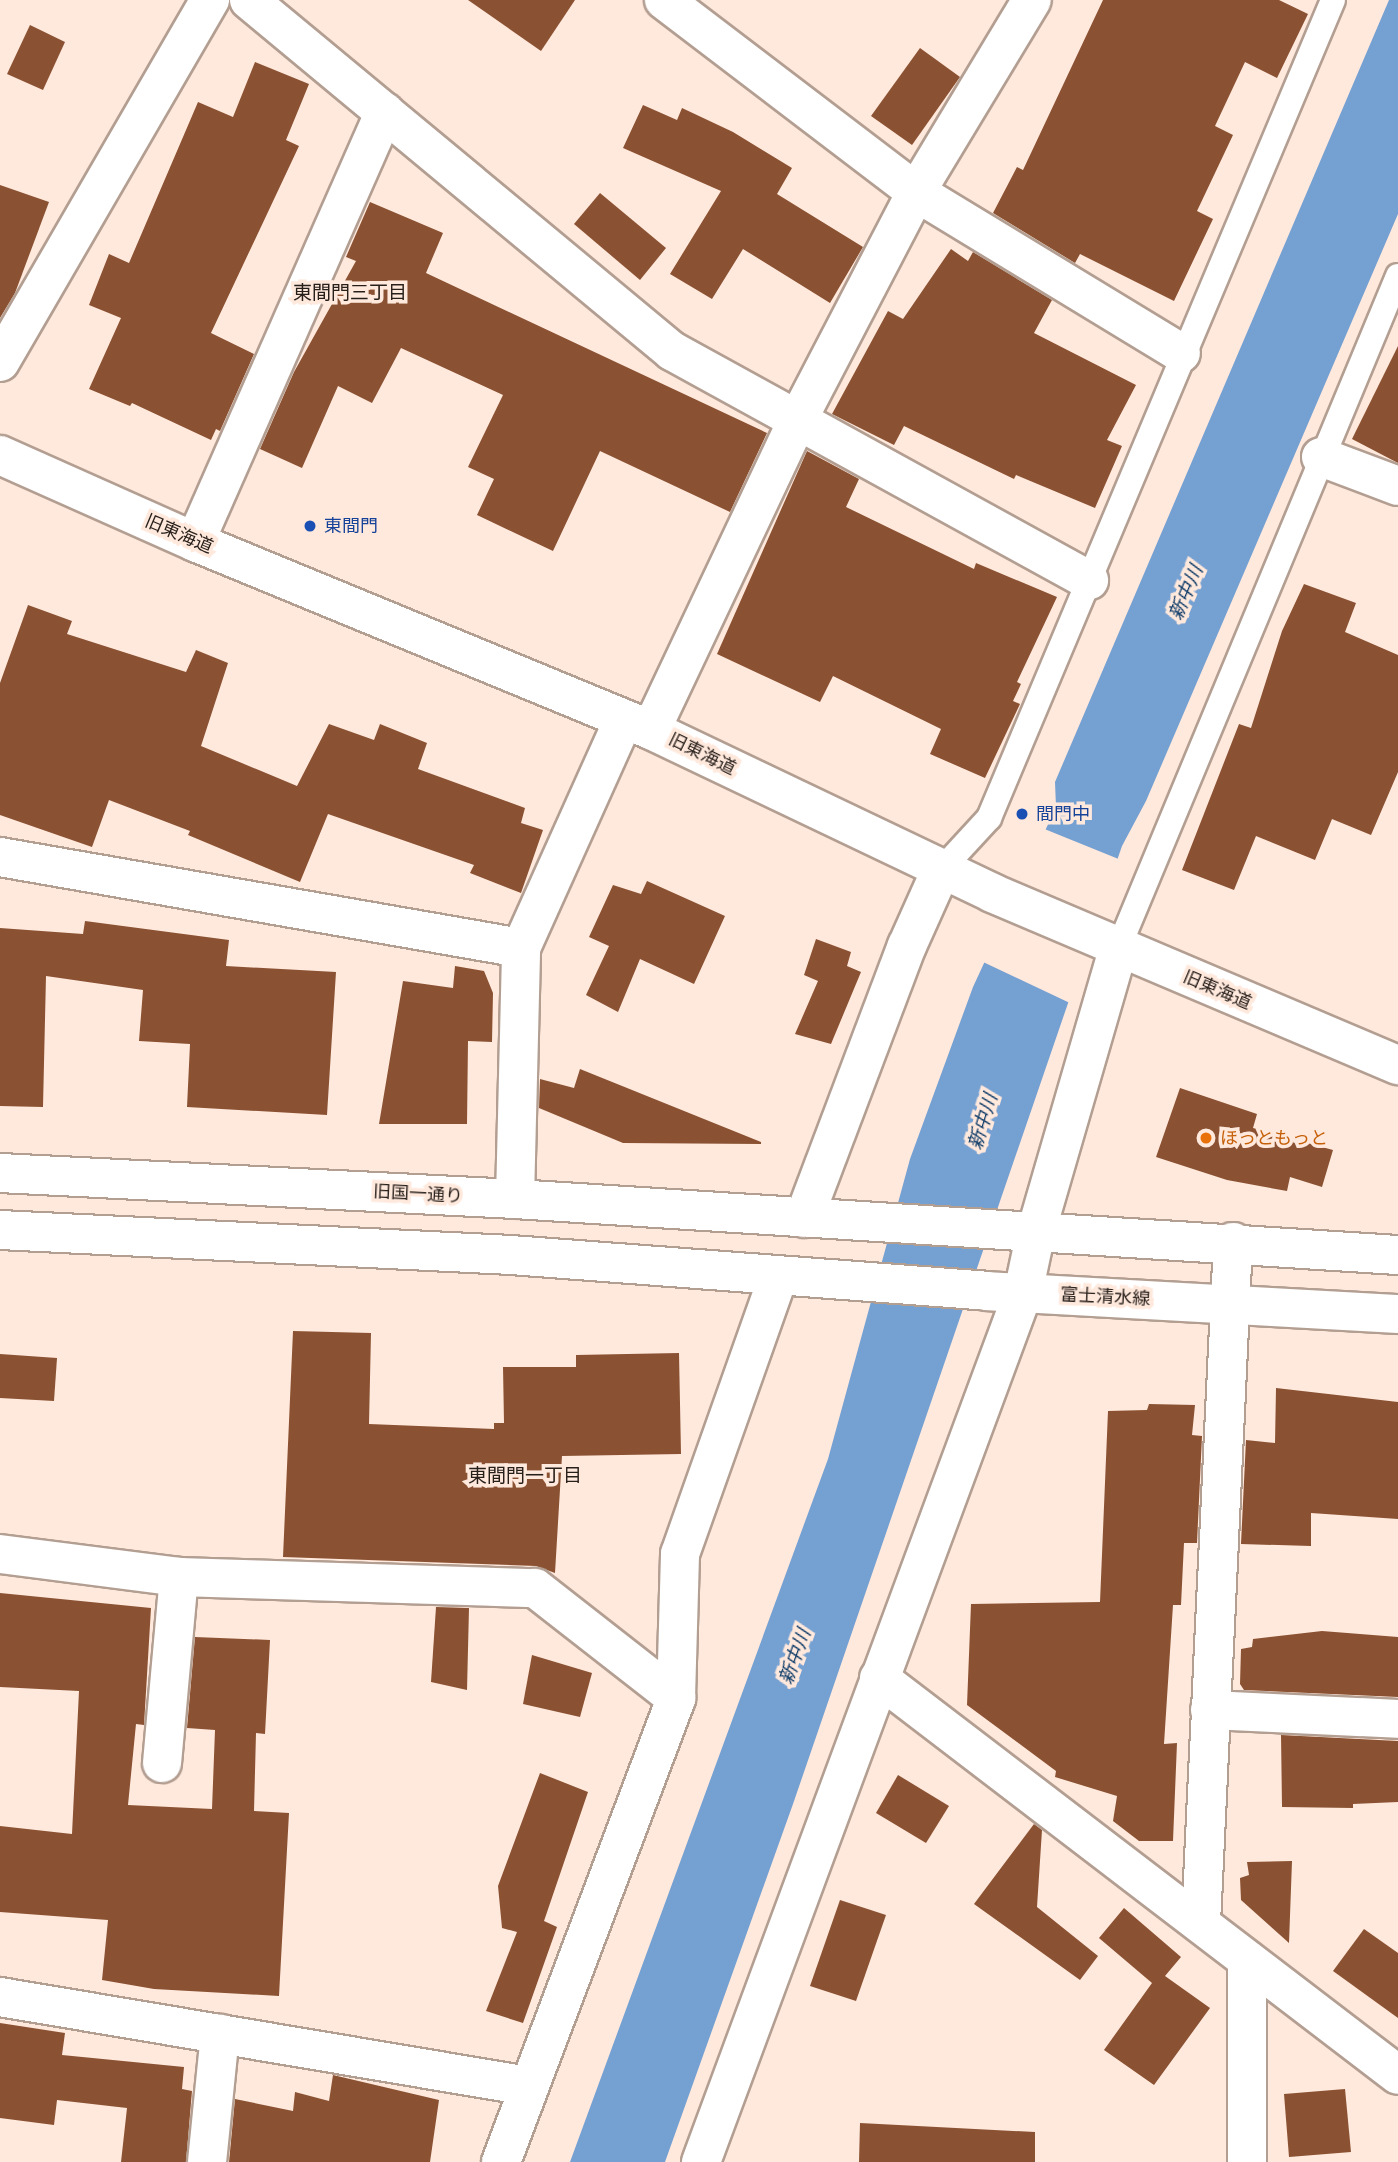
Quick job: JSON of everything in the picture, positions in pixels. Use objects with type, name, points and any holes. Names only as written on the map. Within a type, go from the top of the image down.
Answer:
[{"type":"street","points":[[0,362],[210,0]]},
{"type":"street","points":[[249,0],[673,351],[1089,580]]},
{"type":"street","points":[[664,0],[916,192],[1181,353]]},
{"type":"street","points":[[515,1199],[522,948],[916,192],[1032,0]]},
{"type":"street","points":[[195,542],[385,112]]},
{"type":"street","name":"旧東海道","points":[[0,456],[195,542],[638,724],[992,893],[1118,949],[1398,1065]]},
{"type":"street","points":[[1321,457],[1398,486]]},
{"type":"street","points":[[0,857],[522,948]]},
{"type":"street","points":[[942,870],[907,946],[820,1220],[1233,1242],[1398,1255]]},
{"type":"street","points":[[701,2162],[879,1678],[1005,1292],[1035,1232],[1118,949]]},
{"type":"street","name":"旧国一通り","points":[[0,1173],[515,1199],[820,1220]]},
{"type":"street","points":[[0,1230],[511,1255],[795,1277],[680,1554],[676,1698],[501,2162]]},
{"type":"street","points":[[1201,1923],[1233,1242]]},
{"type":"street","name":"富士清水線","points":[[795,1277],[1005,1292],[1398,1314]]},
{"type":"street","points":[[0,1553],[179,1577],[535,1588],[676,1698]]},
{"type":"street","points":[[162,1763],[179,1577]]},
{"type":"street","points":[[879,1678],[1398,2075]]},
{"type":"street","points":[[1210,1710],[1398,1719]]},
{"type":"street","points":[[1247,1959],[1247,2162]]},
{"type":"street","points":[[0,1997],[528,2086]]},
{"type":"street","points":[[208,2162],[220,2034]]},
{"type":"lane","points":[[942,870],[989,818],[1181,353],[1333,0]]},
{"type":"lane","points":[[1118,949],[1398,276]]},
{"type":"water","name":"新中川","points":[[1389,0],[1398,0],[1398,214],[1146,801],[1122,846],[793,1804],[665,2162],[570,2162],[828,1459],[910,1159],[973,987],[1056,807],[1055,782]]},
{"type":"pier","points":[[1042,828],[1121,860],[1072,1004],[981,961]]},
{"type":"building","points":[[468,0],[575,0],[541,51]]},
{"type":"building","points":[[1103,0],[1279,0],[1308,14],[1277,78],[1245,62],[1215,126],[1233,135],[1197,211],[1213,219],[1174,301],[1080,254],[1075,263],[993,213],[1017,167],[1023,170]]},
{"type":"building","points":[[30,25],[65,42],[43,90],[7,74]]},
{"type":"building","points":[[920,48],[960,77],[912,145],[871,116]]},
{"type":"building","points":[[255,62],[309,84],[286,140],[299,146],[211,333],[254,354],[220,431],[216,429],[211,440],[132,403],[130,406],[89,389],[121,318],[89,305],[109,254],[129,263],[198,102],[233,117]]},
{"type":"building","points":[[643,105],[677,120],[682,108],[733,132],[792,168],[777,194],[863,247],[830,303],[743,249],[712,299],[670,274],[721,191],[623,148]]},
{"type":"building","points":[[0,185],[49,202],[15,293],[0,318]]},
{"type":"building","points":[[600,193],[666,248],[640,280],[574,224]]},
{"type":"building","points":[[370,202],[443,233],[426,273],[767,433],[730,512],[600,451],[553,551],[477,515],[494,479],[468,467],[503,395],[401,348],[372,403],[338,386],[302,468],[260,449],[294,372],[356,261],[346,257]]},
{"type":"building","points":[[951,249],[968,261],[973,252],[1052,300],[1034,333],[1136,385],[1107,440],[1122,446],[1095,508],[1016,475],[1014,479],[904,426],[894,445],[832,414],[888,311],[903,319]]},
{"type":"building","points":[[1398,346],[1398,463],[1352,439]]},
{"type":"building","points":[[807,451],[859,479],[846,507],[974,569],[976,563],[1057,597],[1017,682],[1021,684],[1013,701],[1020,704],[985,778],[930,754],[941,729],[833,676],[820,702],[717,654]]},
{"type":"building","points":[[1304,584],[1356,603],[1345,632],[1398,655],[1398,772],[1371,835],[1332,819],[1315,860],[1256,836],[1234,890],[1182,870],[1239,724],[1251,728],[1282,631]]},
{"type":"building","points":[[28,605],[72,621],[67,634],[186,672],[196,650],[228,663],[201,746],[297,786],[329,724],[374,740],[380,724],[427,743],[418,769],[525,808],[521,823],[543,830],[521,893],[470,873],[474,865],[328,814],[300,882],[188,835],[190,831],[109,800],[92,847],[0,815],[0,683]]},
{"type":"building","points":[[647,881],[725,916],[694,984],[640,959],[618,1012],[586,995],[609,946],[589,937],[613,885],[641,894]]},
{"type":"building","points":[[85,921],[229,940],[226,966],[336,972],[327,1115],[187,1107],[190,1044],[139,1041],[143,990],[46,976],[43,1107],[0,1106],[0,928],[83,934]]},
{"type":"building","points":[[816,939],[851,952],[847,966],[861,972],[831,1044],[795,1034],[818,981],[804,975]]},
{"type":"building","points":[[455,966],[484,971],[493,993],[492,1042],[468,1041],[467,1124],[379,1124],[403,981],[453,988]]},
{"type":"building","points":[[580,1069],[761,1144],[623,1143],[539,1108],[540,1079],[574,1088]]},
{"type":"building","points":[[1180,1088],[1257,1114],[1253,1128],[1333,1150],[1322,1187],[1290,1177],[1287,1191],[1227,1180],[1156,1157]]},
{"type":"building","points":[[293,1331],[371,1333],[369,1424],[494,1429],[494,1423],[504,1423],[503,1367],[576,1367],[576,1355],[679,1353],[681,1454],[562,1456],[555,1573],[536,1566],[283,1557]]},
{"type":"building","points":[[0,1354],[57,1358],[54,1401],[0,1398]]},
{"type":"building","points":[[1276,1388],[1398,1402],[1398,1519],[1311,1513],[1311,1546],[1241,1544],[1246,1440],[1275,1443]]},
{"type":"building","points":[[1149,1404],[1195,1405],[1192,1435],[1202,1436],[1197,1543],[1184,1543],[1181,1605],[1173,1605],[1164,1744],[1177,1743],[1173,1841],[1139,1841],[1113,1821],[1117,1796],[1055,1777],[1056,1771],[967,1705],[971,1604],[1100,1602],[1108,1411],[1147,1410]]},
{"type":"building","points":[[0,1593],[151,1608],[144,1725],[136,1724],[128,1805],[212,1809],[215,1730],[187,1728],[195,1637],[270,1640],[265,1734],[256,1733],[254,1811],[289,1813],[279,1996],[154,1989],[102,1980],[108,1920],[0,1912],[0,1826],[72,1834],[79,1691],[0,1687]]},
{"type":"building","points":[[436,1607],[469,1608],[467,1690],[431,1682]]},
{"type":"building","points":[[1322,1631],[1398,1637],[1398,1697],[1244,1690],[1240,1684],[1241,1649],[1252,1647],[1253,1639]]},
{"type":"building","points":[[532,1655],[592,1673],[580,1717],[523,1704]]},
{"type":"building","points":[[1281,1735],[1398,1741],[1398,1802],[1353,1804],[1353,1808],[1282,1807]]},
{"type":"building","points":[[540,1773],[588,1792],[544,1921],[557,1927],[523,2023],[486,2011],[517,1932],[502,1928],[498,1886]]},
{"type":"building","points":[[898,1775],[949,1806],[926,1843],[876,1813]]},
{"type":"building","points":[[1034,1824],[1042,1830],[1037,1907],[1098,1956],[1080,1980],[974,1904]]},
{"type":"building","points":[[1292,1861],[1289,1943],[1241,1900],[1240,1878],[1249,1875],[1247,1862]]},
{"type":"building","points":[[840,1900],[886,1915],[856,2001],[810,1986]]},
{"type":"building","points":[[1124,1908],[1181,1957],[1165,1976],[1210,2008],[1154,2085],[1104,2050],[1152,1983],[1099,1938]]},
{"type":"building","points":[[1364,1929],[1398,1953],[1398,2018],[1333,1971]]},
{"type":"building","points":[[0,2023],[65,2033],[62,2055],[184,2067],[182,2089],[192,2091],[186,2162],[121,2162],[127,2108],[57,2100],[54,2125],[0,2118]]},
{"type":"building","points":[[333,2075],[439,2100],[430,2162],[229,2162],[235,2099],[293,2111],[295,2092],[329,2101]]},
{"type":"building","points":[[1345,2089],[1351,2152],[1289,2157],[1284,2094]]},
{"type":"building","points":[[860,2123],[1035,2132],[1035,2162],[859,2162]]},
{"type":"place","name":"東間門","points":[[310,526]]},
{"type":"place","name":"間門中","points":[[1022,814]]},
{"type":"place","name":"ほっともっと","points":[[1206,1138]]},
{"type":"district","name":"東間門三丁目","points":[[350,294]]},
{"type":"district","name":"東間門一丁目","points":[[525,1477]]}]
